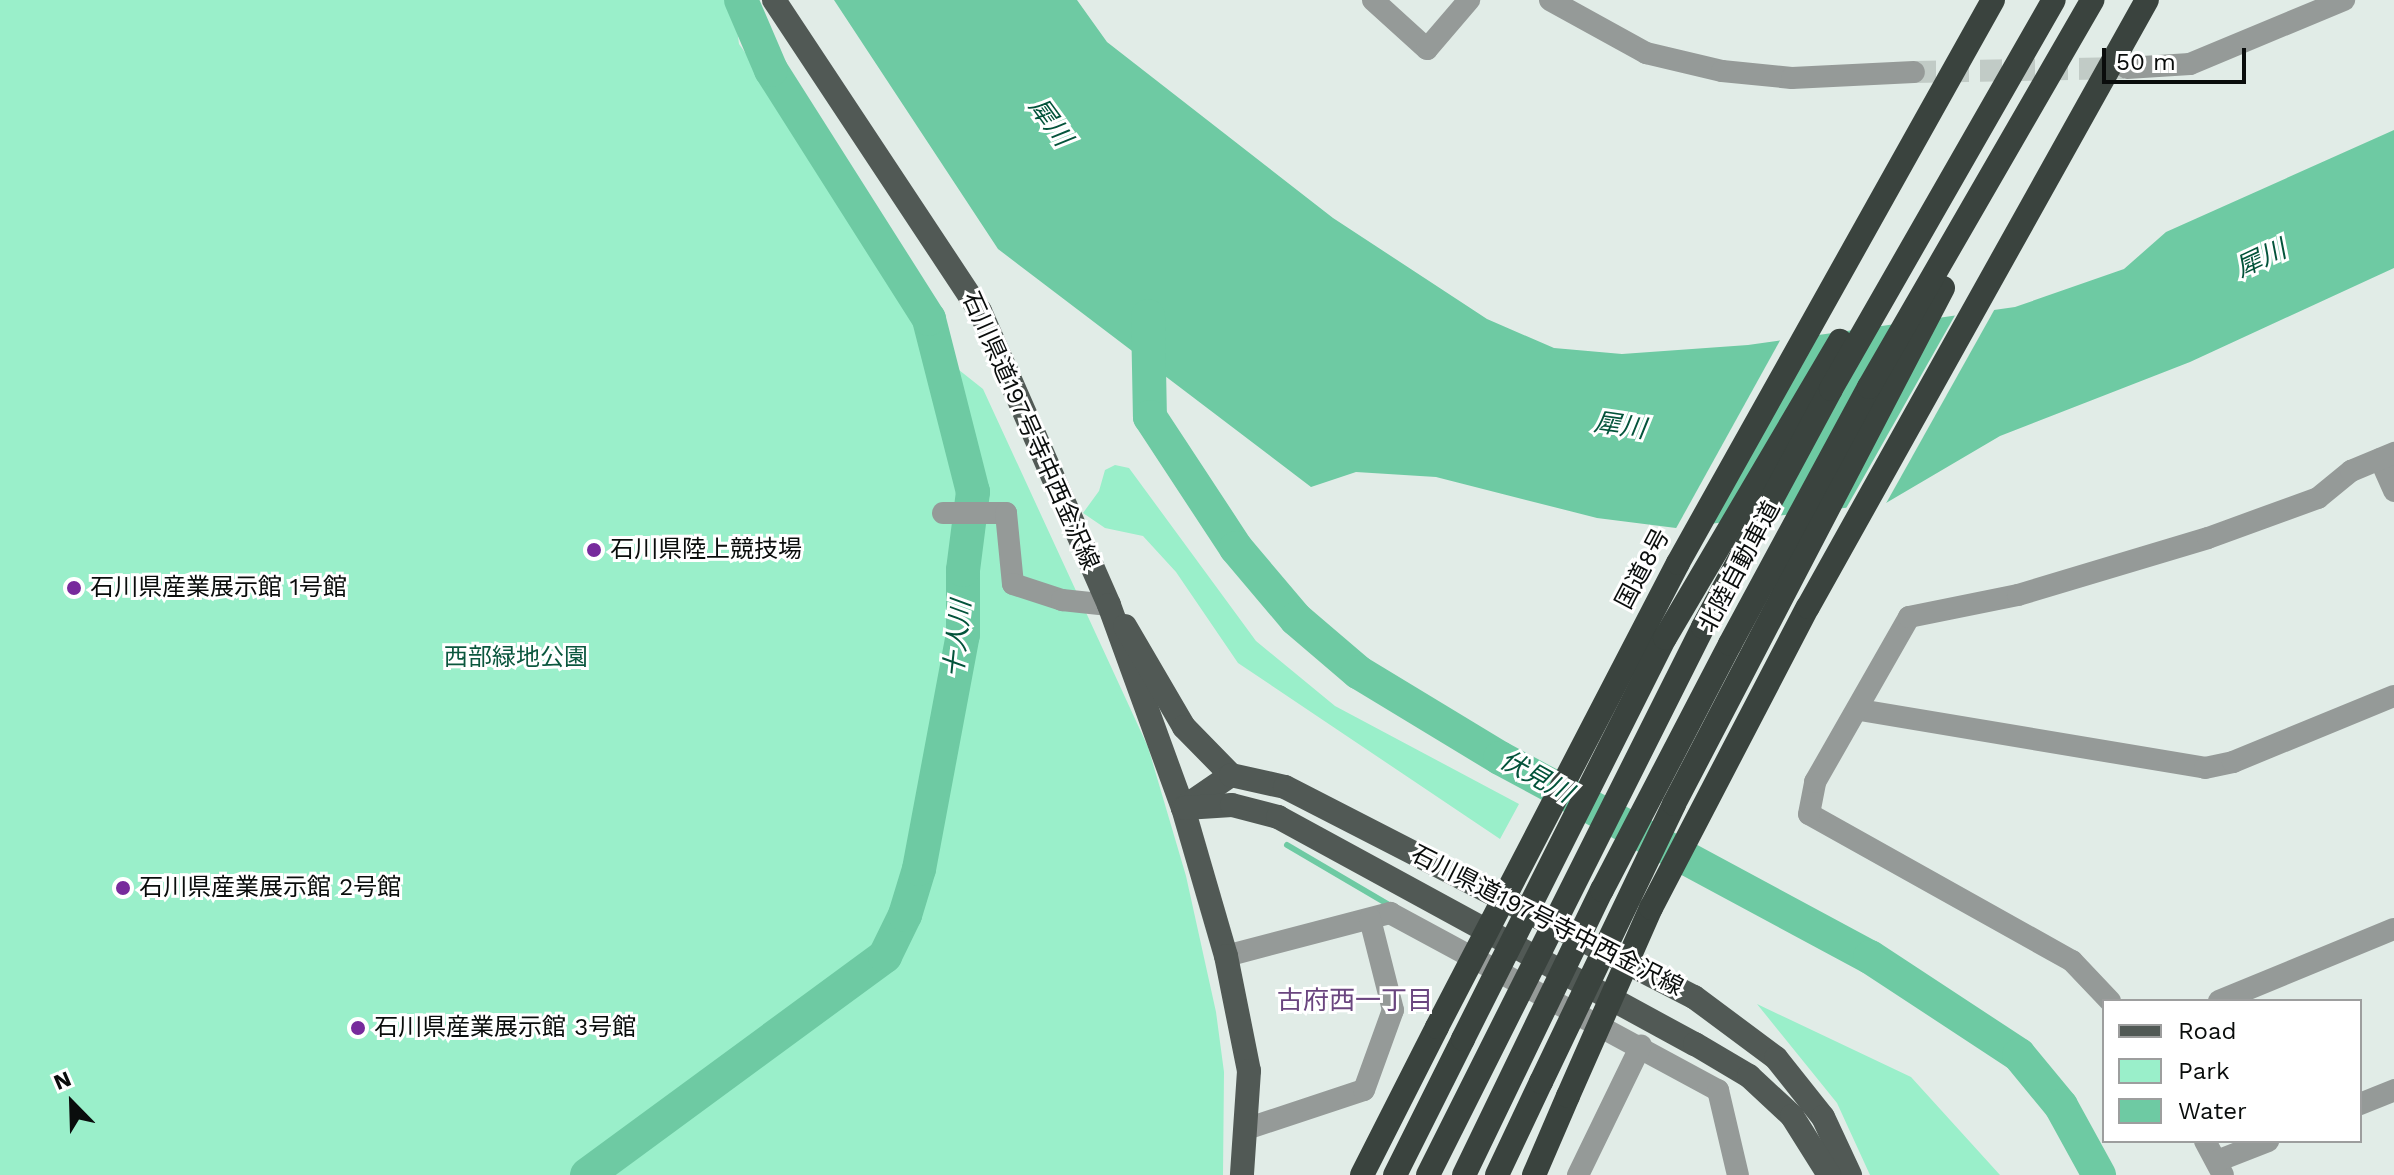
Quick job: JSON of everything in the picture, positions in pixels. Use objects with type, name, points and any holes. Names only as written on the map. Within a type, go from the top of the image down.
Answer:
[{"type":"highway","name":"国道8号","points":[[1362,1175],[1678,563],[1993,0]]},
{"type":"highway","name":"北陸自動車道","points":[[1428,1175],[1703,627],[2054,0]]},
{"type":"highway","name":"北陸自動車道","points":[[1464,1175],[1602,890],[1730,644],[2034,98],[2092,0]]},
{"type":"highway","points":[[1534,1175],[1651,908],[1808,607],[2147,0]]},
{"type":"highway","points":[[1395,1175],[1665,638],[1950,162],[2004,85]]},
{"type":"highway","points":[[1497,1175],[1674,804],[1931,312],[2034,98]]},
{"type":"main road","name":"石川県道197号寺中西金沢線","points":[[774,0],[980,311],[1109,605],[1183,808],[1226,956],[1249,1071],[1242,1175]]},
{"type":"main road","points":[[1109,605],[1145,653],[1184,727],[1231,775],[1183,808]]},
{"type":"main road","name":"石川県道197号寺中西金沢線","points":[[1231,775],[1285,787],[1694,997],[1776,1058],[1823,1117],[1850,1175]]},
{"type":"main road","name":"石川県道197号寺中西金沢線","points":[[1183,808],[1232,805],[1278,817],[1695,1044],[1749,1076],[1792,1116],[1829,1175]]},
{"type":"street","points":[[1373,0],[1427,49],[1469,0]]},
{"type":"street","points":[[1550,0],[1646,53],[1722,71],[1792,78],[1914,72]]},
{"type":"street","points":[[2127,68],[2190,64],[2344,0]]},
{"type":"street","points":[[2108,999],[2072,961],[1809,814],[1815,782],[1860,710],[1909,617],[2018,595],[2208,538],[2318,498],[2351,471],[2387,456],[2394,491]]},
{"type":"street","points":[[943,513],[1006,513],[1013,584],[1062,600],[1109,605]]},
{"type":"street","points":[[1860,710],[2205,768],[2233,762],[2394,696]]},
{"type":"street","points":[[1226,956],[1390,913],[1641,1045],[1718,1090],[1738,1175]]},
{"type":"street","points":[[1246,1129],[1364,1090],[1393,1010],[1370,919]]},
{"type":"street","points":[[2224,999],[2394,929]]},
{"type":"street","points":[[1578,1175],[1641,1045]]},
{"type":"street","points":[[2362,1103],[2394,1090]]},
{"type":"street","points":[[2206,1143],[2220,1168],[2264,1143]]},
{"type":"green space","name":"西部緑地公園","points":[[0,0],[733,0],[739,44],[814,150],[925,343],[983,389],[1148,747],[1186,876],[1216,1012],[1224,1072],[1223,1175],[0,1175]]},
{"type":"green space","points":[[1115,465],[1129,468],[1256,641],[1335,706],[1519,804],[1500,839],[1238,663],[1176,572],[1143,536],[1105,528],[1083,513],[1099,491],[1105,470]]},
{"type":"green space","points":[[1757,1004],[1911,1077],[2000,1175],[1870,1175],[1837,1103]]},
{"type":"water","name":"犀川","points":[[834,0],[1077,0],[1107,42],[1333,218],[1487,319],[1554,348],[1622,354],[1748,345],[2015,307],[2124,269],[2166,232],[2394,130],[2394,268],[2190,362],[2000,436],[1886,503],[1676,528],[1597,518],[1436,477],[1356,472],[1311,487],[998,249]]},
{"type":"pier","points":[[1997,305],[1884,507],[1844,512],[1958,310]]},
{"type":"pier","points":[[1820,329],[1708,529],[1674,532],[1783,335]]},
{"type":"waterway","name":"十人川","points":[[587,1175],[885,956],[905,915],[919,869],[963,635],[963,570],[973,492],[929,319],[771,70],[741,0]]},
{"type":"waterway","name":"伏見川","points":[[1148,316],[1150,417],[1236,548],[1296,619],[1358,672],[1500,758],[1870,957],[2019,1055],[2061,1106],[2099,1175]]},
{"type":"waterway","points":[[1287,845],[1391,906]]},
{"type":"tunnel","points":[[1914,72],[2124,68]]},
{"type":"place","name":"石川県陸上競技場","points":[[594,550]]},
{"type":"place","name":"石川県産業展示館 1号館","points":[[74,588]]},
{"type":"place","name":"石川県産業展示館 2号館","points":[[123,888]]},
{"type":"place","name":"石川県産業展示館 3号館","points":[[358,1028]]},
{"type":"district","name":"古府西一丁目","points":[[1355,1001]]}]
